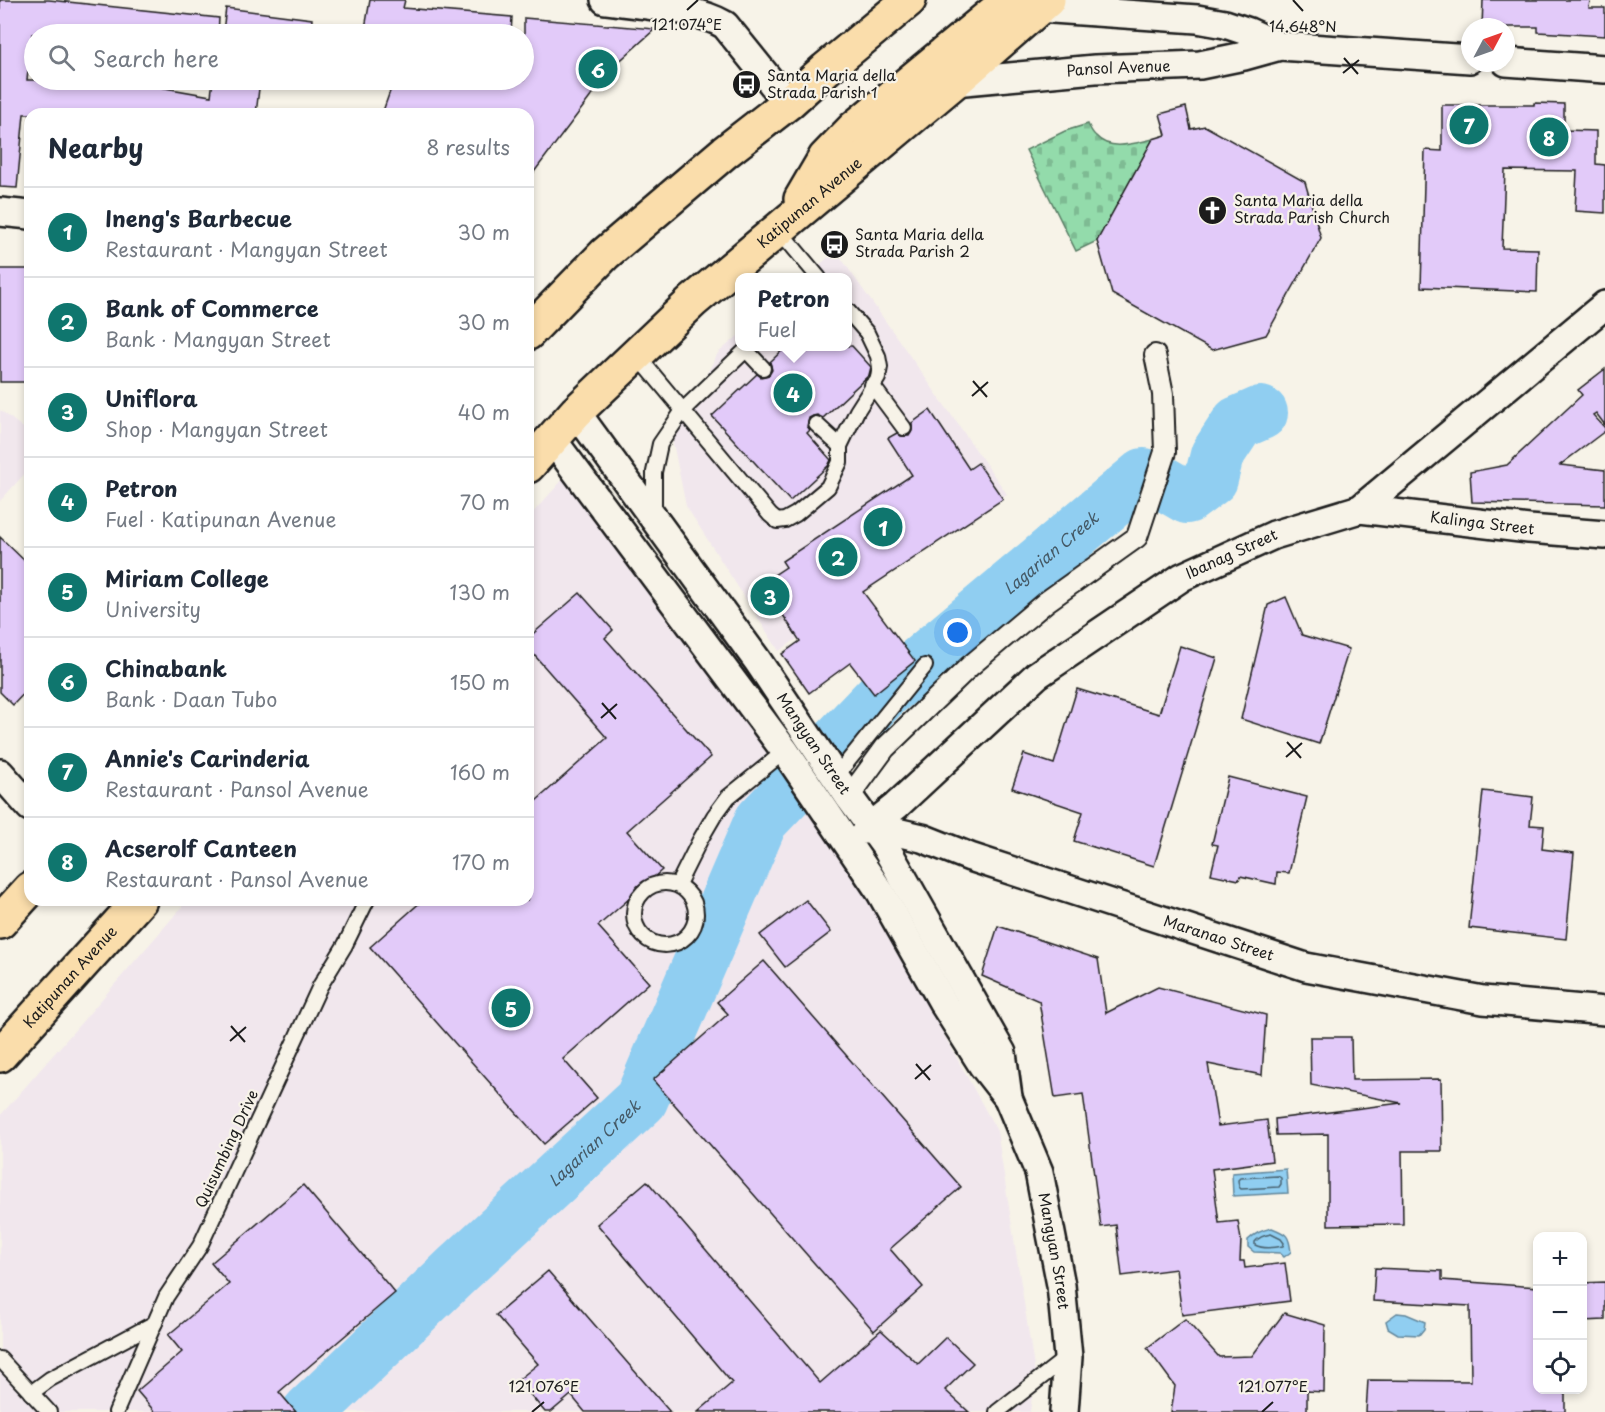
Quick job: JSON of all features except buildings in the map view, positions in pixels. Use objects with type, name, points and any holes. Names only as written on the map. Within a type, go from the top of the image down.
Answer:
[{"type":"main road","points":[[534,327],[605,254],[909,0]]},
{"type":"main road","points":[[783,225],[825,158],[854,128],[1032,3]]},
{"type":"main road","name":"Katipunan Avenue","points":[[534,459],[576,412],[693,301],[954,82],[1032,3]]},
{"type":"main road","points":[[0,922],[24,896]]},
{"type":"main road","name":"Katipunan Avenue","points":[[0,1054],[135,906]]},
{"type":"street","points":[[605,0],[681,11],[714,18],[725,24],[788,103]]},
{"type":"street","name":"Pansol Avenue","points":[[1032,3],[1197,19],[1225,24],[1280,46]]},
{"type":"street","name":"Pansol Avenue","points":[[954,82],[1095,69],[1200,65],[1280,46],[1461,58]]},
{"type":"street","points":[[1515,63],[1605,69]]},
{"type":"street","points":[[0,212],[24,214]]},
{"type":"street","name":"Ibanag Street","points":[[871,826],[904,799],[1037,675],[1182,577],[1274,535],[1359,509],[1605,305]]},
{"type":"street","points":[[843,787],[970,666],[1046,602],[1137,537],[1165,452],[1163,394],[1155,355]]},
{"type":"street","name":"Mangyan Street","points":[[576,412],[757,660],[885,846],[1002,1053],[1008,1098],[1039,1172],[1060,1285],[1068,1357],[1064,1412]]},
{"type":"street","name":"Mangyan Street","points":[[552,439],[786,751],[881,893],[945,1006],[983,1066],[1008,1098]]},
{"type":"street","name":"Kalinga Street","points":[[1359,509],[1529,529],[1605,535]]},
{"type":"street","points":[[0,773],[24,800]]},
{"type":"street","points":[[848,844],[871,826]]},
{"type":"street","name":"Maranao Street","points":[[871,826],[922,838],[970,857],[1306,967],[1483,1000],[1605,1011]]},
{"type":"lane","points":[[783,225],[816,273]]},
{"type":"lane","points":[[636,354],[770,515],[777,521],[785,520],[796,514],[828,487],[840,462],[840,446],[857,411],[878,378],[880,367],[878,356],[867,333],[852,316]]},
{"type":"lane","points":[[654,519],[654,472],[660,444],[684,410],[745,351]]},
{"type":"lane","points":[[750,351],[763,368]]},
{"type":"lane","points":[[872,385],[904,428]]},
{"type":"lane","points":[[816,424],[840,446]]},
{"type":"lane","points":[[843,787],[925,666]]},
{"type":"lane","points":[[678,884],[700,840],[728,796],[786,751]]},
{"type":"lane","points":[[665,882],[678,884],[688,891],[694,902],[697,914],[694,926],[687,936],[677,943],[665,945],[653,943],[643,936],[636,925],[634,913],[636,901],[643,891],[654,884],[665,882]]},
{"type":"lane","name":"Quisumbing Drive","points":[[116,1412],[166,1297],[200,1246],[320,986],[345,945],[364,906]]},
{"type":"lane","points":[[31,1393],[50,1379],[155,1323]]},
{"type":"lane","points":[[997,1412],[1068,1357]]},
{"type":"lane","points":[[1,1361],[49,1412]]},
{"type":"shaded area","points":[[836,251],[851,273],[810,273]]},
{"type":"shaded area","points":[[852,274],[1007,494],[779,651],[686,506],[672,438],[718,353],[735,338],[735,351],[852,351]]},
{"type":"shaded area","points":[[0,410],[24,428],[24,474],[0,501]]},
{"type":"shaded area","points":[[566,476],[842,850],[997,1131],[1035,1373],[1030,1412],[0,1412],[0,1116],[183,906],[534,906],[534,511]]},
{"type":"green space","points":[[1088,124],[1095,135],[1108,144],[1123,145],[1153,139],[1097,241],[1076,251],[1026,150],[1065,131]]},
{"type":"water","points":[[1286,1169],[1288,1193],[1233,1196],[1232,1173]]},
{"type":"water","points":[[1272,1228],[1284,1234],[1288,1239],[1291,1252],[1284,1257],[1280,1253],[1254,1252],[1248,1247],[1248,1240],[1259,1232]]},
{"type":"water","points":[[1397,1313],[1406,1314],[1425,1322],[1424,1329],[1419,1335],[1398,1334],[1388,1328],[1386,1321]]},
{"type":"waterway","name":"Lagarian Creek","points":[[834,745],[884,693],[1144,475],[1187,497],[1211,479],[1217,455],[1238,423],[1261,413]]},
{"type":"waterway","name":"Lagarian Creek","points":[[309,1412],[458,1269],[641,1100],[761,821],[801,779]]},
{"type":"place","name":"Chinabank","points":[[598,69]]},
{"type":"place","name":"Santa Maria della Strada Parish 1","points":[[746,85]]},
{"type":"place","name":"Annie's Carinderia","points":[[1469,125]]},
{"type":"place","name":"Acserolf Canteen","points":[[1549,137]]},
{"type":"place","name":"Santa Maria della Strada Parish Church","points":[[1213,210]]},
{"type":"place","name":"Santa Maria della Strada Parish 2","points":[[834,244]]},
{"type":"place","name":"Petron","points":[[793,393]]},
{"type":"place","name":"Ineng's Barbecue","points":[[883,527]]},
{"type":"place","name":"Bank of Commerce","points":[[838,557]]},
{"type":"place","name":"Uniflora","points":[[770,596]]},
{"type":"place","name":"Miriam College","points":[[511,1008]]}]
